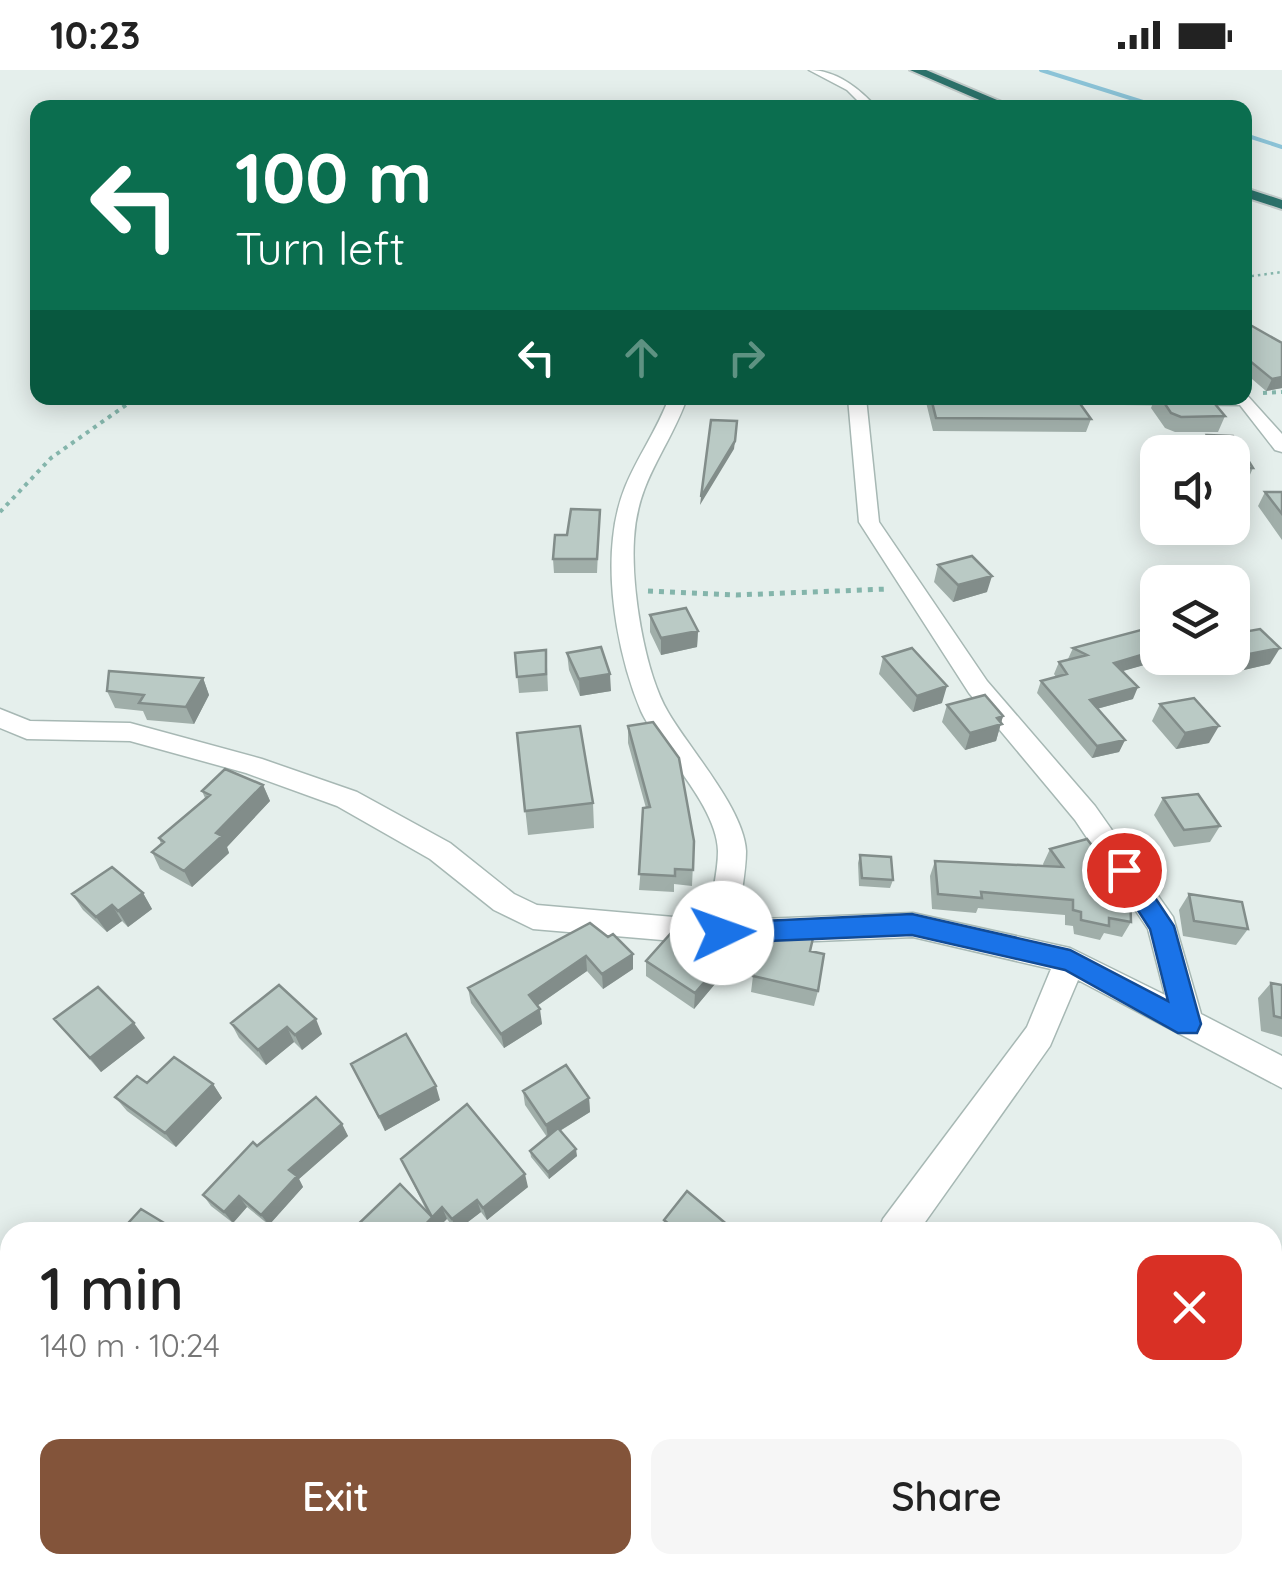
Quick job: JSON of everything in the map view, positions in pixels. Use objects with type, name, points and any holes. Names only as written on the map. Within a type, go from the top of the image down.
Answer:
[{"type":"highway","points":[[916,70],[990,100]]},
{"type":"highway","points":[[1252,195],[1282,206]]},
{"type":"street","points":[[814,70],[852,88],[864,100]]},
{"type":"street","points":[[675,405],[664,436],[639,469],[629,503],[623,540],[626,590],[633,641],[654,710],[704,780],[732,848],[722,933]]},
{"type":"street","points":[[858,405],[868,522],[978,687],[1085,813],[1162,926],[1188,1024]]},
{"type":"street","points":[[1250,405],[1282,446]]},
{"type":"street","points":[[0,718],[27,730],[130,732],[253,766],[346,799],[440,851],[504,902],[533,917],[722,933],[912,924],[1070,961],[1282,1073]]},
{"type":"street","points":[[903,1222],[1040,1036],[1070,961]]},
{"type":"path","points":[[1252,275],[1282,272]]},
{"type":"path","points":[[0,512],[51,458],[126,405]]},
{"type":"path","points":[[626,590],[736,595],[911,589]]},
{"type":"building","points":[[1252,326],[1282,343],[1282,377],[1272,379],[1252,363]]},
{"type":"building","points":[[933,405],[1081,405],[1091,419],[936,418]]},
{"type":"building","points":[[1166,405],[1216,405],[1225,416],[1181,417],[1171,413]]},
{"type":"building","points":[[711,420],[737,421],[735,441],[701,497]]},
{"type":"building","points":[[1265,492],[1282,492],[1282,514]]},
{"type":"building","points":[[571,509],[600,510],[597,559],[553,559],[555,535],[567,535]]},
{"type":"building","points":[[972,556],[992,576],[958,585],[938,565]]},
{"type":"building","points":[[686,608],[698,631],[661,638],[650,615]]},
{"type":"building","points":[[1260,629],[1280,648],[1250,654],[1250,631]]},
{"type":"building","points":[[1140,630],[1140,655],[1114,663],[1138,687],[1090,700],[1125,740],[1097,746],[1041,681],[1067,674],[1059,662],[1087,655],[1073,648]]},
{"type":"building","points":[[601,647],[610,674],[579,679],[567,653]]},
{"type":"building","points":[[912,648],[947,686],[917,696],[883,657]]},
{"type":"building","points":[[546,650],[546,674],[517,677],[515,653]]},
{"type":"building","points":[[109,671],[203,678],[186,707],[139,703],[144,695],[107,691]]},
{"type":"building","points":[[985,695],[1003,716],[997,718],[1002,724],[970,733],[947,705]]},
{"type":"building","points":[[1194,698],[1219,726],[1185,733],[1160,704]]},
{"type":"building","points":[[653,722],[679,758],[694,841],[693,870],[675,869],[675,876],[639,874],[643,808],[650,807],[628,726]]},
{"type":"building","points":[[580,726],[593,803],[525,811],[517,733]]},
{"type":"building","points":[[225,769],[263,785],[216,833],[222,836],[184,871],[152,852],[164,842],[159,838],[210,795],[202,791]]},
{"type":"building","points":[[1198,794],[1220,826],[1184,830],[1163,798]]},
{"type":"building","points":[[1087,839],[1114,874],[1114,891],[1130,894],[1131,922],[1109,918],[1109,926],[1081,920],[1081,912],[1073,910],[1073,900],[981,892],[982,898],[938,894],[935,861],[1063,867],[1050,849]]},
{"type":"building","points":[[860,855],[891,857],[893,880],[862,878]]},
{"type":"building","points":[[112,867],[143,893],[118,911],[112,905],[96,917],[72,894]]},
{"type":"building","points":[[1189,894],[1242,902],[1248,929],[1194,921]]},
{"type":"building","points":[[590,923],[608,937],[613,934],[633,954],[602,974],[586,956],[529,995],[540,1009],[501,1034],[468,988]]},
{"type":"building","points":[[685,930],[727,956],[695,993],[646,961],[671,933],[679,937]]},
{"type":"building","points":[[775,931],[813,938],[810,951],[824,954],[818,991],[753,976],[761,940],[773,942]]},
{"type":"building","points":[[1271,983],[1282,985],[1282,1018],[1274,1016]]},
{"type":"building","points":[[279,985],[316,1019],[295,1035],[287,1027],[258,1050],[231,1023]]},
{"type":"building","points":[[98,987],[134,1023],[90,1058],[54,1019]]},
{"type":"building","points":[[406,1034],[436,1086],[379,1117],[351,1064]]},
{"type":"building","points":[[174,1057],[213,1084],[165,1133],[115,1097],[137,1076],[147,1083]]},
{"type":"building","points":[[566,1065],[589,1098],[546,1125],[523,1091]]},
{"type":"building","points":[[316,1097],[342,1124],[289,1170],[297,1176],[261,1215],[239,1196],[224,1212],[203,1195],[253,1142],[257,1146]]},
{"type":"building","points":[[467,1104],[525,1174],[483,1208],[477,1200],[452,1219],[442,1207],[428,1222],[360,1222],[400,1184],[432,1217],[401,1159]]},
{"type":"building","points":[[558,1128],[576,1149],[548,1172],[530,1151]]},
{"type":"building","points":[[687,1191],[724,1222],[666,1222],[664,1220]]},
{"type":"building","points":[[141,1209],[162,1222],[129,1222]]},
{"type":"waterway","points":[[1041,70],[1137,100]]},
{"type":"waterway","points":[[1252,137],[1282,147]]},
{"type":"route","points":[[722,933],[912,924],[1070,961],[1188,1024],[1162,926],[1124,870]]}]
